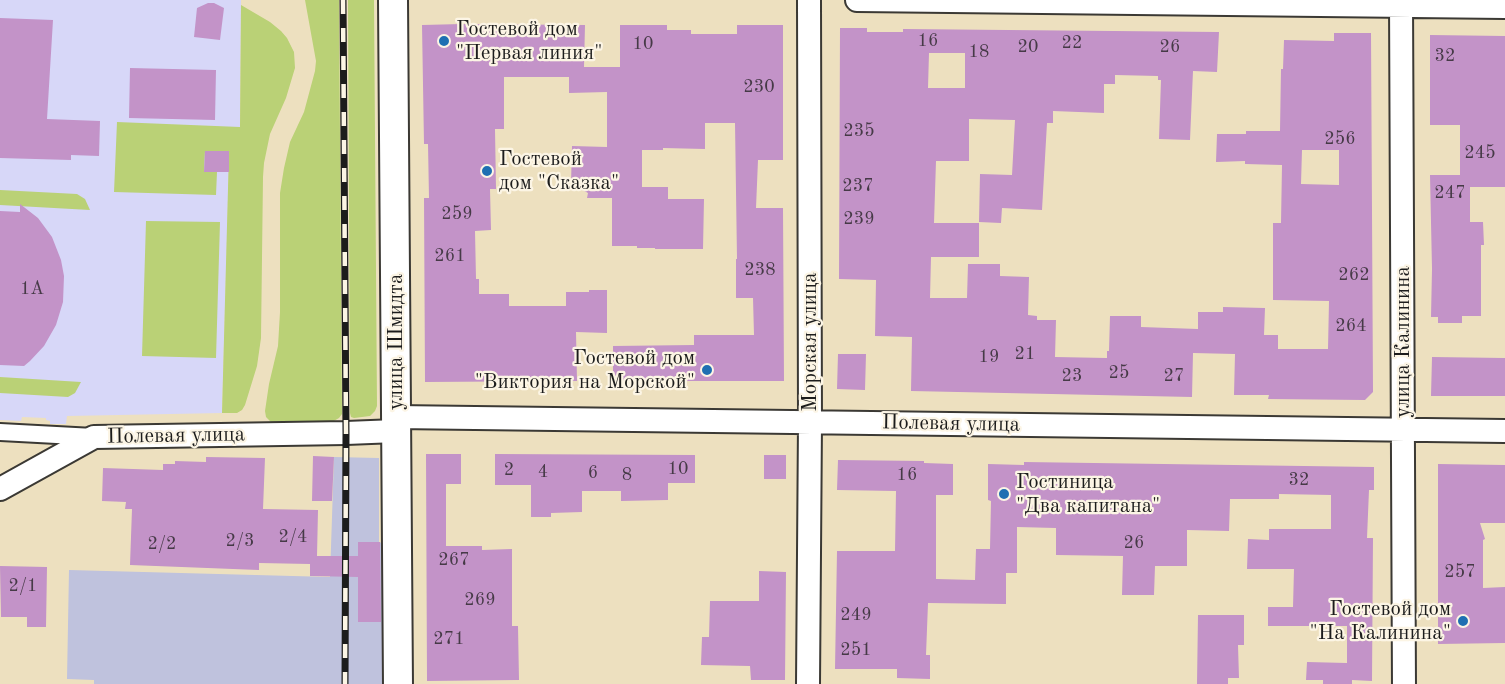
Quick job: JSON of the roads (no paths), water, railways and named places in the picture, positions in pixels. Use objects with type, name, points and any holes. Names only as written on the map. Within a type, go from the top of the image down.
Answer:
[{"type":"street","name":"улица Шмидта","points":[[393,0],[398,684]]},
{"type":"street","name":"Морская улица","points":[[808,684],[809,0]]},
{"type":"street","points":[[857,0],[1401,3],[1505,7]]},
{"type":"street","name":"улица Калинина","points":[[1401,3],[1404,684]]},
{"type":"street","name":"Полевая улица","points":[[0,489],[94,437],[257,435],[396,424],[810,422],[1505,431]]},
{"type":"street","points":[[0,432],[94,437]]},
{"type":"railway","points":[[343,0],[345,684]]},
{"type":"place","name":"Гостевой дом \"Первая линия\"","points":[[444,41]]},
{"type":"place","name":"Гостевой дом \"Сказка\"","points":[[487,171]]},
{"type":"place","name":"Гостевой дом \"Виктория на Морской\"","points":[[707,370]]},
{"type":"place","name":"Гостиница \"Два капитана\"","points":[[1004,494]]},
{"type":"place","name":"Гостевой дом \"На Калинина\"","points":[[1463,621]]}]
